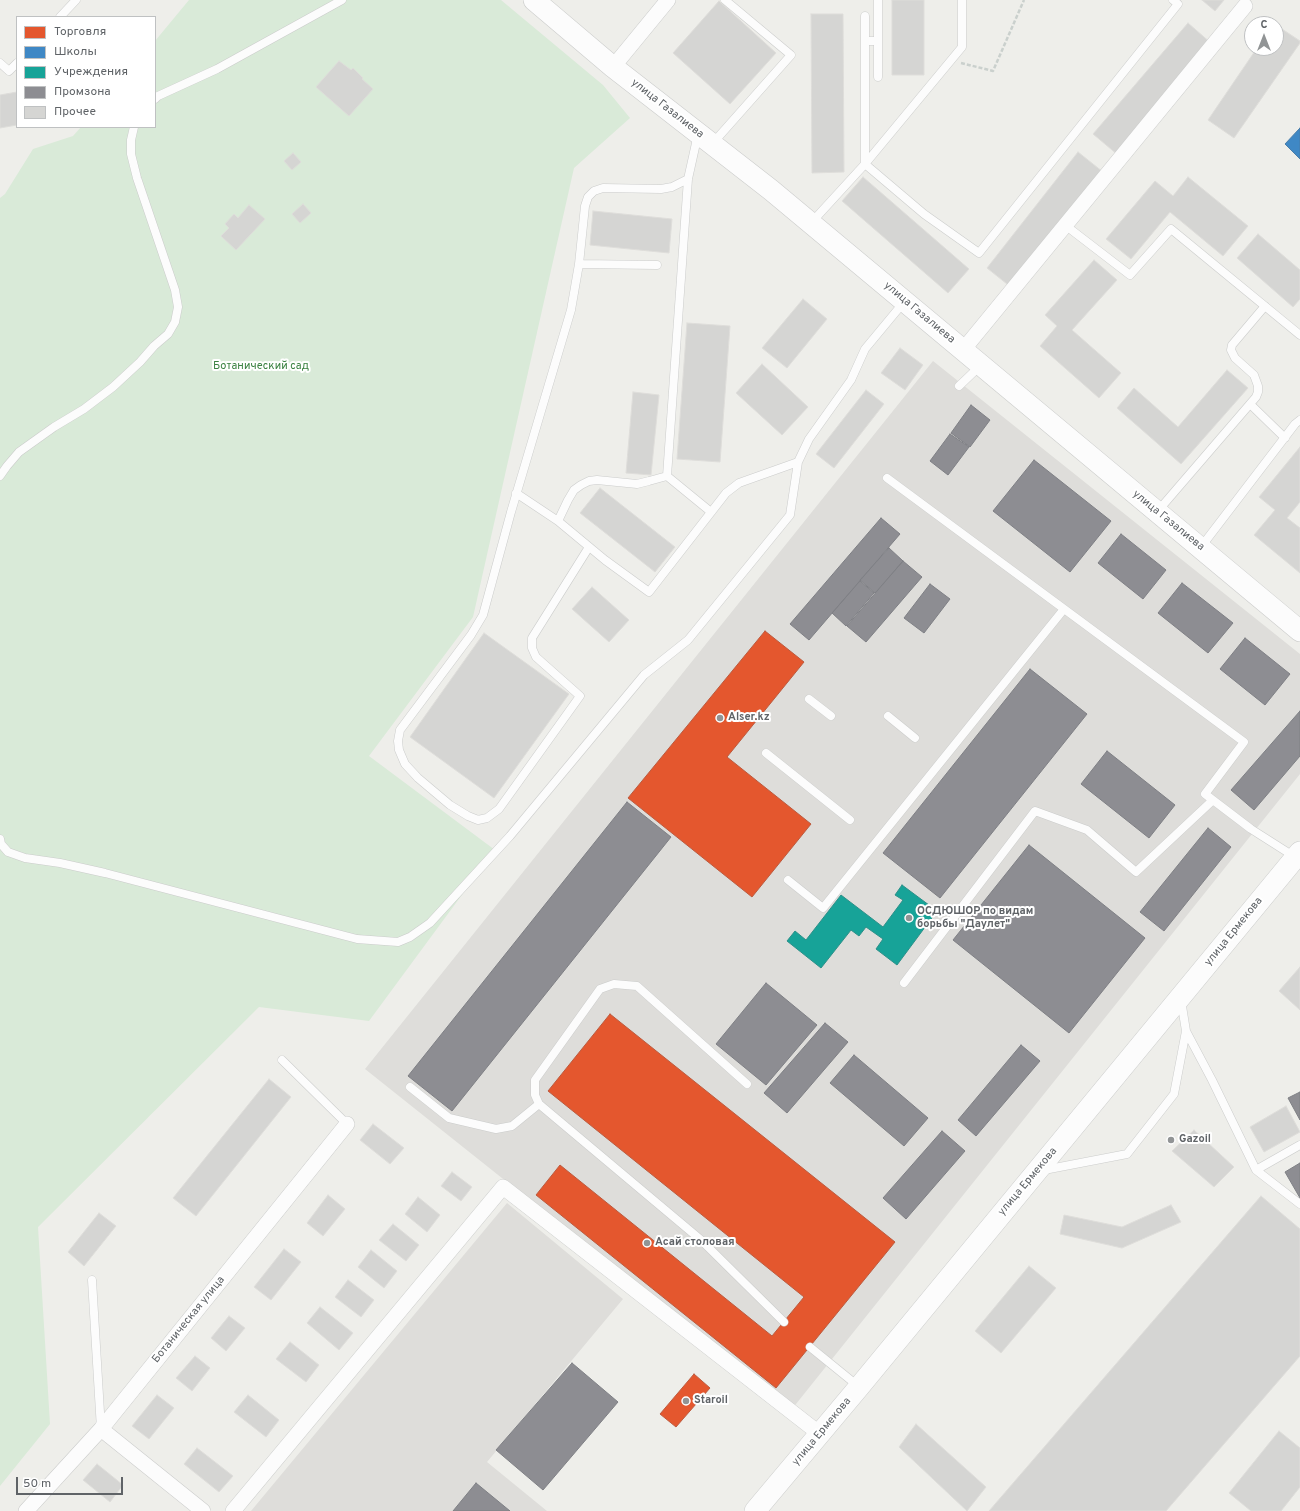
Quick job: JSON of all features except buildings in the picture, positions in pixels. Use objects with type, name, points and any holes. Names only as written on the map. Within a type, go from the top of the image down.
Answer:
[{"type":"main road","name":"улица Газалиева","points":[[534,0],[613,67],[771,190],[1300,631]]},
{"type":"main road","name":"улица Ермекова","points":[[755,1511],[1298,854]]},
{"type":"street","points":[[613,67],[668,0]]},
{"type":"street","points":[[963,350],[1245,6]]},
{"type":"street","name":"Ботаническая улица","points":[[26,1511],[100,1429],[347,1124]]},
{"type":"street","points":[[233,1511],[503,1187],[820,1434]]},
{"type":"street","points":[[100,1429],[203,1511]]},
{"type":"lane","points":[[61,16],[76,0]]},
{"type":"lane","points":[[156,98],[217,69],[342,0]]},
{"type":"lane","points":[[668,476],[688,179],[705,139],[791,55],[725,0]]},
{"type":"lane","points":[[878,0],[878,77]]},
{"type":"lane","points":[[811,223],[865,164],[962,47],[962,0]]},
{"type":"lane","points":[[865,16],[865,164],[924,214],[979,253],[1178,4],[1173,0]]},
{"type":"lane","points":[[865,42],[878,42]]},
{"type":"lane","points":[[0,63],[9,71],[16,64]]},
{"type":"lane","points":[[0,476],[19,452],[113,388],[154,346],[168,334],[175,322],[178,308],[175,290],[137,178],[131,154],[130,140],[134,128]]},
{"type":"lane","points":[[589,547],[532,638],[532,648],[536,657],[580,696],[499,809],[487,818],[478,820],[468,816],[450,805],[418,778],[405,764],[399,750],[400,730],[471,635],[483,615],[516,493],[572,310],[579,264],[585,206],[588,197],[594,191],[603,188],[661,189],[672,187],[688,179]]},
{"type":"lane","points":[[1065,225],[1130,275],[1171,229],[1300,335]]},
{"type":"lane","points":[[579,264],[657,265]]},
{"type":"lane","points":[[0,839],[1,844],[8,852],[25,858],[105,872],[357,939],[398,942],[410,937],[430,923],[510,836],[644,675],[688,640],[790,515],[798,462],[809,439],[851,380],[865,349],[905,302]]},
{"type":"lane","points":[[1157,512],[1256,397],[1258,392],[1254,375],[1235,358],[1231,350],[1232,345],[1265,306]]},
{"type":"lane","points":[[959,386],[980,365]]},
{"type":"lane","points":[[1250,404],[1285,438]]},
{"type":"lane","points":[[1201,547],[1300,420]]},
{"type":"lane","points":[[516,493],[558,521],[589,547],[649,592],[726,493],[739,483],[798,462]]},
{"type":"lane","points":[[668,476],[711,512]]},
{"type":"lane","points":[[558,521],[568,500],[580,484],[597,480],[637,484],[668,476]]},
{"type":"lane","points":[[887,478],[1244,742],[1205,794],[1251,829],[1298,854]]},
{"type":"lane","points":[[788,880],[823,908],[1064,609]]},
{"type":"lane","points":[[809,699],[831,716]]},
{"type":"lane","points":[[888,716],[915,738]]},
{"type":"lane","points":[[766,753],[850,820]]},
{"type":"lane","points":[[904,983],[1035,811],[1087,830],[1136,872],[1213,800]]},
{"type":"lane","points":[[747,1084],[637,986],[614,984],[600,989],[535,1080],[535,1095],[539,1104],[701,1240],[784,1322]]},
{"type":"lane","points":[[1180,997],[1186,1031],[1256,1170],[1300,1204]]},
{"type":"lane","points":[[1037,1171],[1127,1154],[1174,1094],[1186,1031]]},
{"type":"lane","points":[[282,1060],[347,1124]]},
{"type":"lane","points":[[410,1087],[449,1118],[496,1129],[512,1126],[539,1104]]},
{"type":"lane","points":[[1256,1170],[1300,1145]]},
{"type":"lane","points":[[92,1280],[100,1429]]},
{"type":"lane","points":[[810,1347],[859,1387]]},
{"type":"path","points":[[951,61],[993,71],[1024,0]]},
{"type":"shaded area","points":[[933,361],[1300,654],[1300,774],[792,1409],[365,1069]]},
{"type":"shaded area","points":[[507,1203],[623,1299],[487,1462],[547,1511],[251,1511]]},
{"type":"green space","name":"Ботанический сад","points":[[189,0],[501,0],[603,85],[630,118],[574,168],[473,617],[369,756],[495,850],[369,1021],[259,1007],[38,1227],[50,1424],[0,1486],[0,198],[5,194],[33,149],[73,136],[80,128],[156,128],[156,40]]},
{"type":"place","name":"Alser.kz","points":[[720,718]]},
{"type":"place","name":"ОСДЮШОР по видам борьбы \"Даулет\"","points":[[909,918]]},
{"type":"place","name":"Gazoil","points":[[1171,1140]]},
{"type":"place","name":"Асай столовая","points":[[647,1243]]},
{"type":"place","name":"Staroil","points":[[686,1401]]}]
